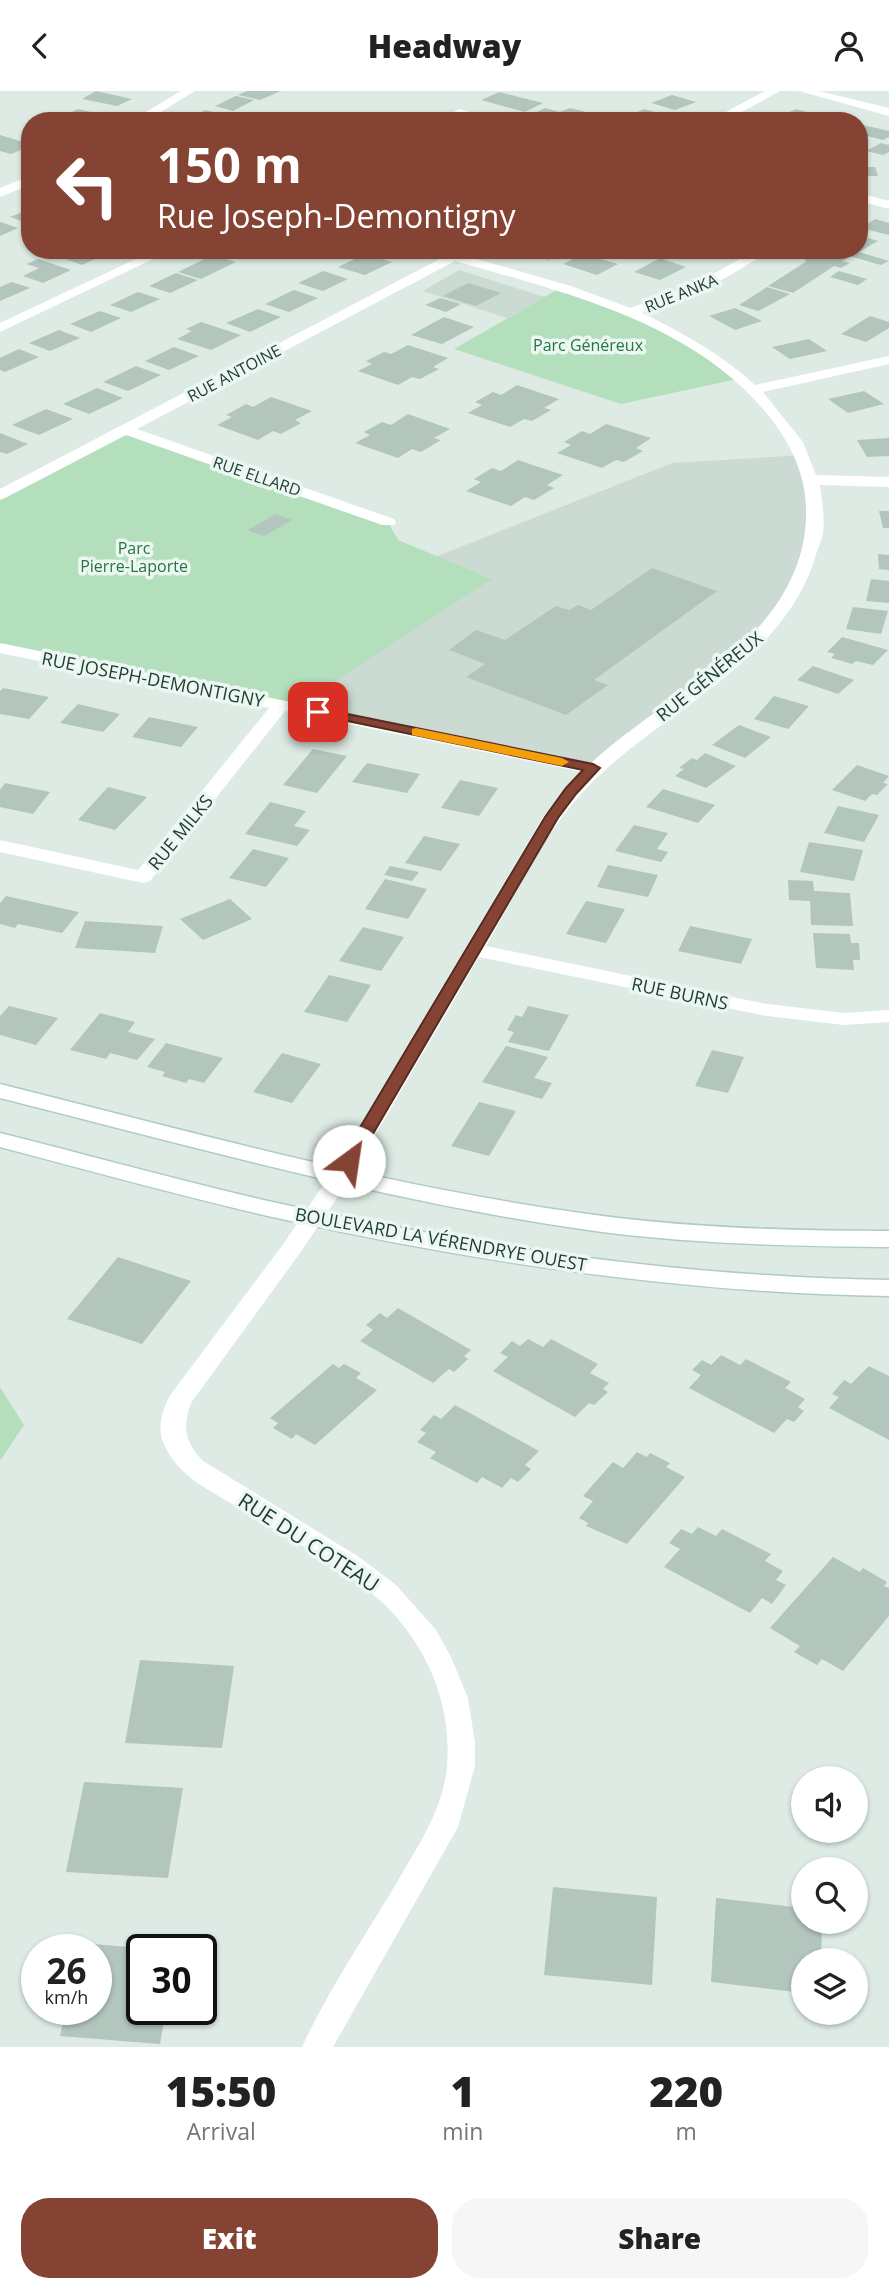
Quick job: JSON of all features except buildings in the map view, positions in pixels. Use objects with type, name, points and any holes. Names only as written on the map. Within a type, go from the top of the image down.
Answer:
[{"type":"street","points":[[181,91],[188,91]]},
{"type":"street","points":[[152,112],[188,91]]},
{"type":"street","points":[[733,112],[774,91]]},
{"type":"street","points":[[805,91],[889,112]]},
{"type":"street","points":[[0,175],[21,180]]},
{"type":"street","points":[[0,193],[21,184]]},
{"type":"street","points":[[868,199],[889,205]]},
{"type":"street","points":[[0,328],[147,259]]},
{"type":"street","name":"RUE ANTOINE","points":[[0,495],[451,259]]},
{"type":"street","name":"RUE GÉNÉREUX","points":[[312,1218],[341,1175],[552,817],[571,791],[593,768],[723,669],[762,635],[808,567],[814,551],[818,509],[815,480],[789,427],[754,389],[701,348],[631,312],[476,259]]},
{"type":"street","name":"RUE ANKA","points":[[631,312],[702,286],[750,259]]},
{"type":"street","points":[[754,389],[889,360]]},
{"type":"street","name":"RUE ELLARD","points":[[126,430],[388,521]]},
{"type":"street","points":[[815,480],[889,482]]},
{"type":"street","name":"RUE JOSEPH-DEMONTIGNY","points":[[0,649],[593,768]]},
{"type":"street","name":"RUE MILKS","points":[[0,846],[143,877],[282,704]]},
{"type":"street","name":"RUE BURNS","points":[[474,950],[767,1010],[844,1019],[889,1016]]},
{"type":"street","points":[[0,1091],[341,1175],[492,1206],[589,1222],[701,1234],[889,1239]]},
{"type":"street","name":"BOULEVARD LA VÉRENDRYE OUEST","points":[[0,1140],[312,1218],[499,1252],[716,1282],[889,1288]]},
{"type":"street","name":"RUE DU COTEAU","points":[[312,1218],[180,1400],[172,1419],[172,1437],[182,1455],[194,1468],[335,1556],[376,1583],[398,1602],[440,1661],[456,1698],[461,1765],[456,1793],[444,1827],[317,2047]]},
{"type":"shaded area","points":[[459,270],[545,297],[507,318],[423,291]]},
{"type":"shaded area","points":[[805,455],[818,518],[776,618],[593,769],[296,707],[491,579],[435,557],[672,463]]},
{"type":"green space","name":"Parc Généreux","points":[[560,288],[631,312],[742,378],[621,404],[454,349]]},
{"type":"green space","name":"Parc Pierre-Laporte","points":[[126,430],[388,522],[398,540],[492,579],[296,707],[0,648],[0,495]]},
{"type":"green space","points":[[0,1387],[24,1425],[0,1461]]},
{"type":"slow traffic","points":[[416,732],[562,762]]},
{"type":"route","points":[[318,712],[593,768],[571,791],[552,817],[349,1161]]}]
